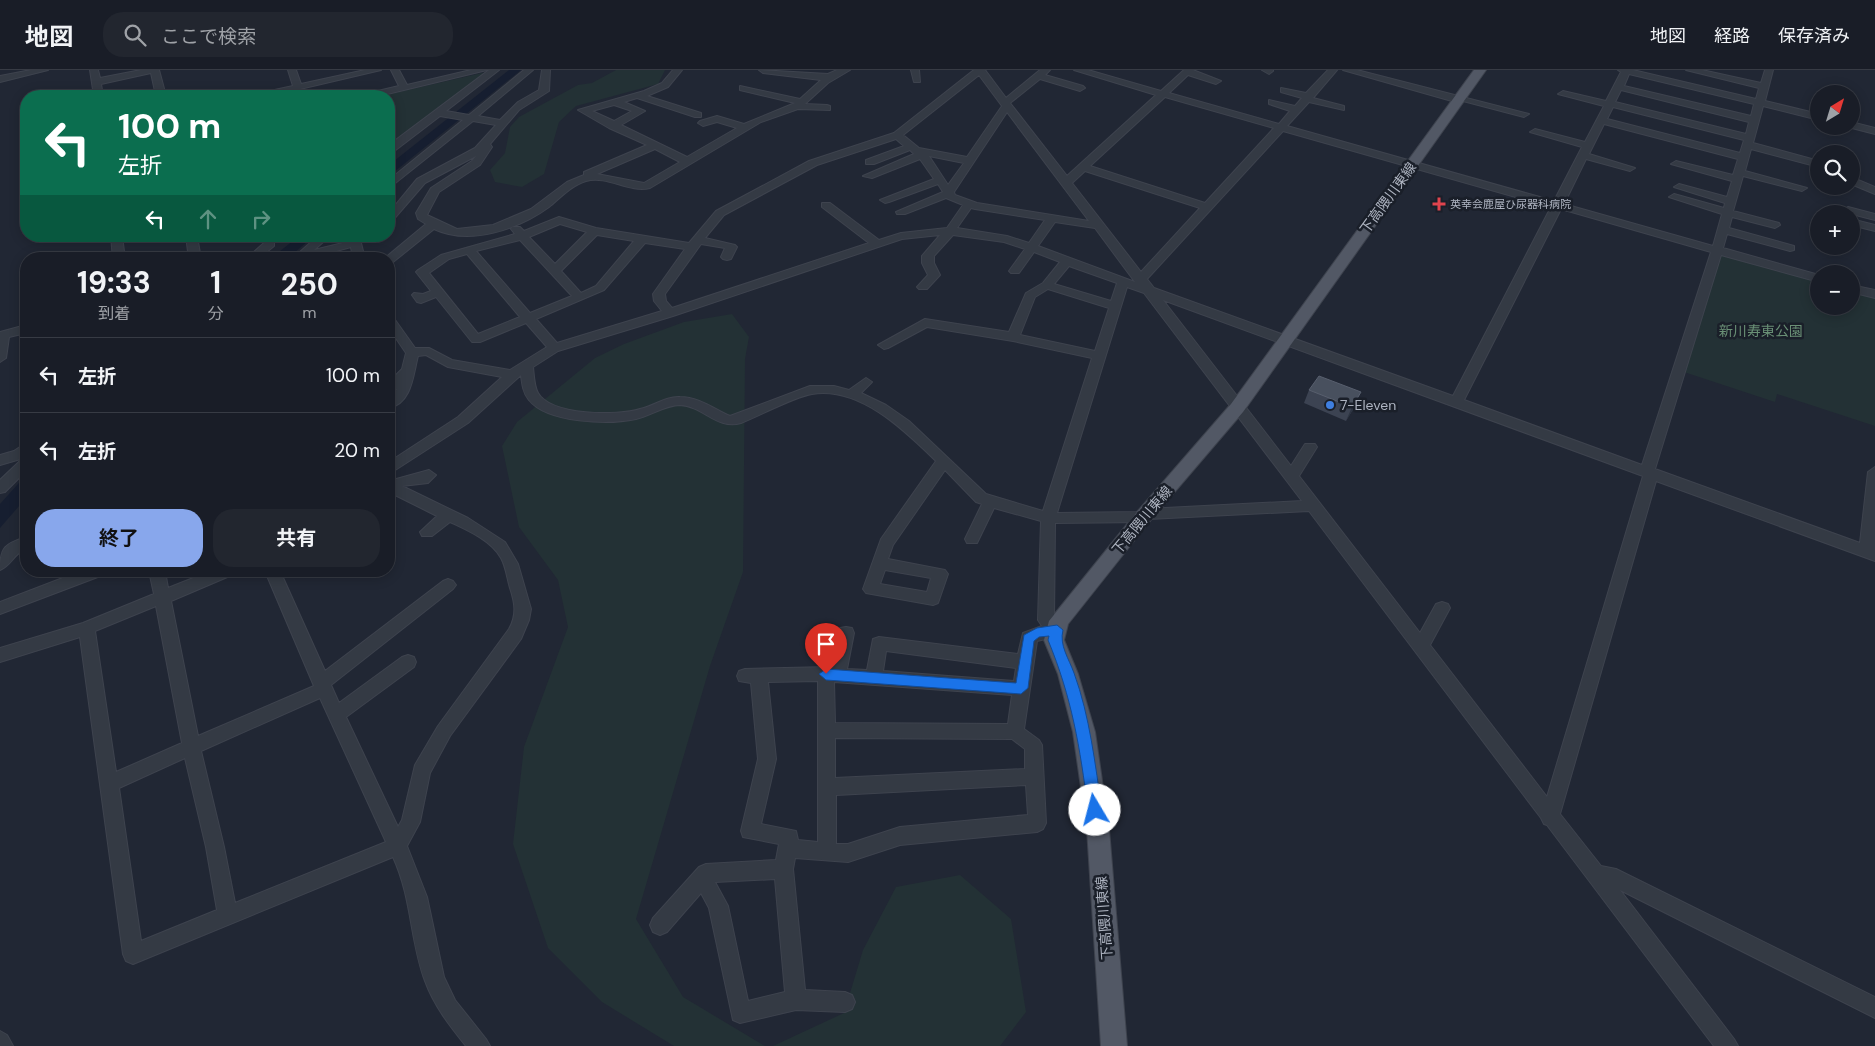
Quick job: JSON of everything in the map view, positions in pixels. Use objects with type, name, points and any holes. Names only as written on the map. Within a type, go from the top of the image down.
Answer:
[{"type":"main road","name":"下高隈川東線","points":[[1114,1046],[1098,829],[1084,732],[1068,674],[1054,640],[1059,621],[1145,515],[1237,408],[1480,70]]},
{"type":"street","points":[[0,79],[44,70]]},
{"type":"street","points":[[94,70],[97,90]]},
{"type":"street","points":[[96,82],[154,70],[159,90]]},
{"type":"street","points":[[292,70],[298,87]]},
{"type":"street","points":[[285,90],[377,70]]},
{"type":"street","points":[[395,70],[404,88]]},
{"type":"street","points":[[395,90],[483,70]]},
{"type":"street","points":[[395,146],[444,114],[494,70]]},
{"type":"street","points":[[395,180],[529,70]]},
{"type":"street","points":[[395,213],[414,186],[485,144],[501,123],[523,102],[544,90],[546,70]]},
{"type":"street","points":[[678,70],[665,85],[639,96],[582,110],[687,161]]},
{"type":"street","points":[[763,70],[806,73],[828,77]]},
{"type":"street","points":[[580,178],[600,176],[624,181],[638,187],[646,186],[745,128],[771,114],[800,103],[828,77],[846,70]]},
{"type":"street","points":[[915,70],[917,80]]},
{"type":"street","points":[[669,313],[660,301],[659,294],[695,243],[720,213],[813,163],[897,135],[931,106],[958,89],[979,70],[1096,225],[1151,292],[1237,408],[1550,818],[1597,876],[1727,1046]]},
{"type":"street","points":[[1078,70],[1810,276]]},
{"type":"street","points":[[1140,280],[1333,70]]},
{"type":"street","points":[[1347,70],[1524,114]]},
{"type":"street","points":[[1456,403],[1610,105],[1625,70],[1810,116]]},
{"type":"street","points":[[1690,70],[1702,71],[1765,87]]},
{"type":"street","points":[[1550,818],[1717,250],[1758,103],[1770,70]]},
{"type":"street","points":[[1066,183],[1188,71],[1216,81]]},
{"type":"street","points":[[901,212],[949,193],[1006,104],[1043,73],[1080,88]]},
{"type":"street","points":[[1382,92],[1392,82]]},
{"type":"street","points":[[1618,87],[1754,120]]},
{"type":"street","points":[[743,88],[800,103]]},
{"type":"street","points":[[1284,90],[1341,108]]},
{"type":"street","points":[[1563,94],[1748,142],[1810,161]]},
{"type":"street","points":[[639,96],[700,119],[717,120],[745,128]]},
{"type":"street","points":[[612,126],[640,111],[616,102]]},
{"type":"street","points":[[1272,102],[1298,110]]},
{"type":"street","points":[[800,103],[801,108],[827,108]]},
{"type":"street","points":[[444,114],[501,123]]},
{"type":"street","points":[[1601,120],[1743,157]]},
{"type":"street","points":[[1860,127],[1875,131]]},
{"type":"street","points":[[638,138],[654,130]]},
{"type":"street","points":[[1535,132],[1630,168]]},
{"type":"street","points":[[897,135],[917,151],[951,197],[969,204],[1096,225]]},
{"type":"street","points":[[485,144],[487,147],[476,164],[435,190],[421,213],[422,218],[446,230],[456,232],[478,231],[512,223],[538,210],[580,178],[617,158]]},
{"type":"street","points":[[580,178],[653,146]]},
{"type":"street","points":[[870,162],[917,151],[970,161]]},
{"type":"street","points":[[868,176],[917,151]]},
{"type":"street","points":[[1676,164],[1802,188]]},
{"type":"street","points":[[1083,166],[1208,207]]},
{"type":"street","points":[[885,200],[940,180]]},
{"type":"street","points":[[1860,188],[1875,192]]},
{"type":"street","points":[[1730,201],[1676,192],[1727,212],[1775,225]]},
{"type":"street","points":[[395,201],[402,203]]},
{"type":"street","points":[[923,287],[934,275],[928,263],[928,256],[950,231],[969,204]]},
{"type":"street","points":[[826,205],[877,244]]},
{"type":"street","points":[[1860,213],[1875,217]]},
{"type":"street","points":[[1015,271],[1052,218]]},
{"type":"street","points":[[642,239],[600,288],[580,298],[476,339],[422,272],[445,257],[522,236],[559,220],[594,231],[642,239],[728,245],[732,248],[727,257]]},
{"type":"street","points":[[512,223],[580,298]]},
{"type":"street","points":[[395,255],[434,224]]},
{"type":"street","points":[[1860,224],[1875,228]]},
{"type":"street","points":[[1722,230],[1790,248]]},
{"type":"street","points":[[555,271],[594,231]]},
{"type":"street","points":[[395,465],[464,420],[512,375],[554,348],[669,313],[900,236],[950,231],[1007,239],[1870,553],[1875,472]]},
{"type":"street","points":[[258,252],[267,242]]},
{"type":"street","points":[[306,252],[318,242]]},
{"type":"street","points":[[319,252],[352,242]]},
{"type":"street","points":[[469,250],[554,348]]},
{"type":"street","points":[[1013,337],[1030,295],[1047,285],[1067,261]]},
{"type":"street","points":[[1057,630],[1046,620],[1048,518],[1123,282]]},
{"type":"street","points":[[1047,285],[1116,306]]},
{"type":"street","points":[[1860,290],[1875,294]]},
{"type":"street","points":[[418,295],[421,299],[438,292]]},
{"type":"street","points":[[884,345],[925,324],[1013,337],[1100,356]]},
{"type":"street","points":[[395,329],[412,353],[402,394],[395,399]]},
{"type":"street","points":[[0,358],[3,335],[20,331]]},
{"type":"street","points":[[412,353],[422,350],[448,363],[512,375]]},
{"type":"street","points":[[527,365],[529,390],[535,400],[555,411],[591,416],[622,417],[644,413],[669,402],[682,401],[691,403],[729,421],[748,416],[810,390],[822,388],[852,394],[902,420],[981,498],[1048,518],[1312,506]]},
{"type":"street","points":[[395,383],[409,369]]},
{"type":"street","points":[[852,394],[866,382]]},
{"type":"street","points":[[1291,478],[1310,446]]},
{"type":"street","points":[[0,460],[20,453]]},
{"type":"street","points":[[880,563],[886,543],[944,461]]},
{"type":"street","points":[[0,488],[20,469]]},
{"type":"street","points":[[395,484],[404,480],[423,479],[429,475]]},
{"type":"street","points":[[87,628],[133,954],[396,847],[411,822],[421,771],[444,731],[515,634],[523,620],[525,607],[508,558],[500,546],[485,534],[395,489]]},
{"type":"street","points":[[972,539],[990,502]]},
{"type":"street","points":[[427,532],[447,516]]},
{"type":"street","points":[[0,564],[14,547],[20,544]]},
{"type":"street","points":[[0,608],[82,577]]},
{"type":"street","points":[[158,577],[215,847],[227,915]]},
{"type":"street","points":[[0,655],[87,628],[212,577]]},
{"type":"street","points":[[275,577],[396,847],[404,860],[417,897],[434,979],[448,1007],[479,1046]]},
{"type":"street","points":[[109,784],[193,748],[323,686],[448,585]]},
{"type":"street","points":[[1420,648],[1442,608]]},
{"type":"street","points":[[1015,732],[1029,638],[1037,633],[1057,630]]},
{"type":"street","points":[[827,852],[826,730],[832,675],[846,633]]},
{"type":"street","points":[[874,678],[879,644],[1025,662]]},
{"type":"street","points":[[336,715],[408,662]]},
{"type":"street","points":[[796,1000],[784,869],[789,837],[750,831],[767,759],[752,676],[832,675],[1021,688]]},
{"type":"street","points":[[787,848],[848,853],[900,836],[1037,823],[1033,745],[1015,732],[826,730]]},
{"type":"street","points":[[826,787],[1035,777]]},
{"type":"street","points":[[660,925],[706,873],[784,869]]},
{"type":"street","points":[[1597,876],[1609,875],[1875,1008]]},
{"type":"street","points":[[702,877],[718,906],[740,1013],[796,1000],[845,1002]]},
{"type":"street","points":[[0,1042],[2,1046]]},
{"type":"green space","points":[[616,70],[665,70],[658,84],[576,106],[559,122],[544,174],[522,187],[495,182],[490,170],[505,153],[510,127],[519,117],[578,85],[592,83]]},
{"type":"green space","points":[[491,71],[395,143],[395,93]]},
{"type":"green space","name":"新川寿東公園","points":[[1717,250],[1810,277],[1810,315],[1860,315],[1860,292],[1875,296],[1875,426],[1777,394],[1775,402],[1684,372]]},
{"type":"green space","points":[[732,314],[749,337],[745,359],[743,572],[710,666],[636,919],[683,997],[765,1046],[674,1046],[602,1002],[548,948],[513,844],[524,747],[568,627],[558,580],[519,527],[502,446],[517,422],[595,358],[624,344],[684,322]]},
{"type":"green space","points":[[960,875],[1011,919],[1026,1012],[1000,1046],[773,1046],[844,1013],[863,950],[896,887]]},
{"type":"water","points":[[509,70],[521,70],[395,171],[395,160]]},
{"type":"water","points":[[291,242],[307,242],[295,252],[279,252]]},
{"type":"water","points":[[20,482],[20,505],[0,528],[0,504]]},
{"type":"building","points":[[1319,376],[1361,392],[1352,407],[1309,390]]},
{"type":"place","name":"英幸会鹿屋ひ尿器科病院","points":[[1439,204]]},
{"type":"place","name":"7-Eleven","points":[[1330,405]]},
{"type":"route","points":[[826,674],[1021,688],[1029,638],[1037,633],[1057,630],[1054,640],[1068,674],[1084,732],[1095,810]]}]
